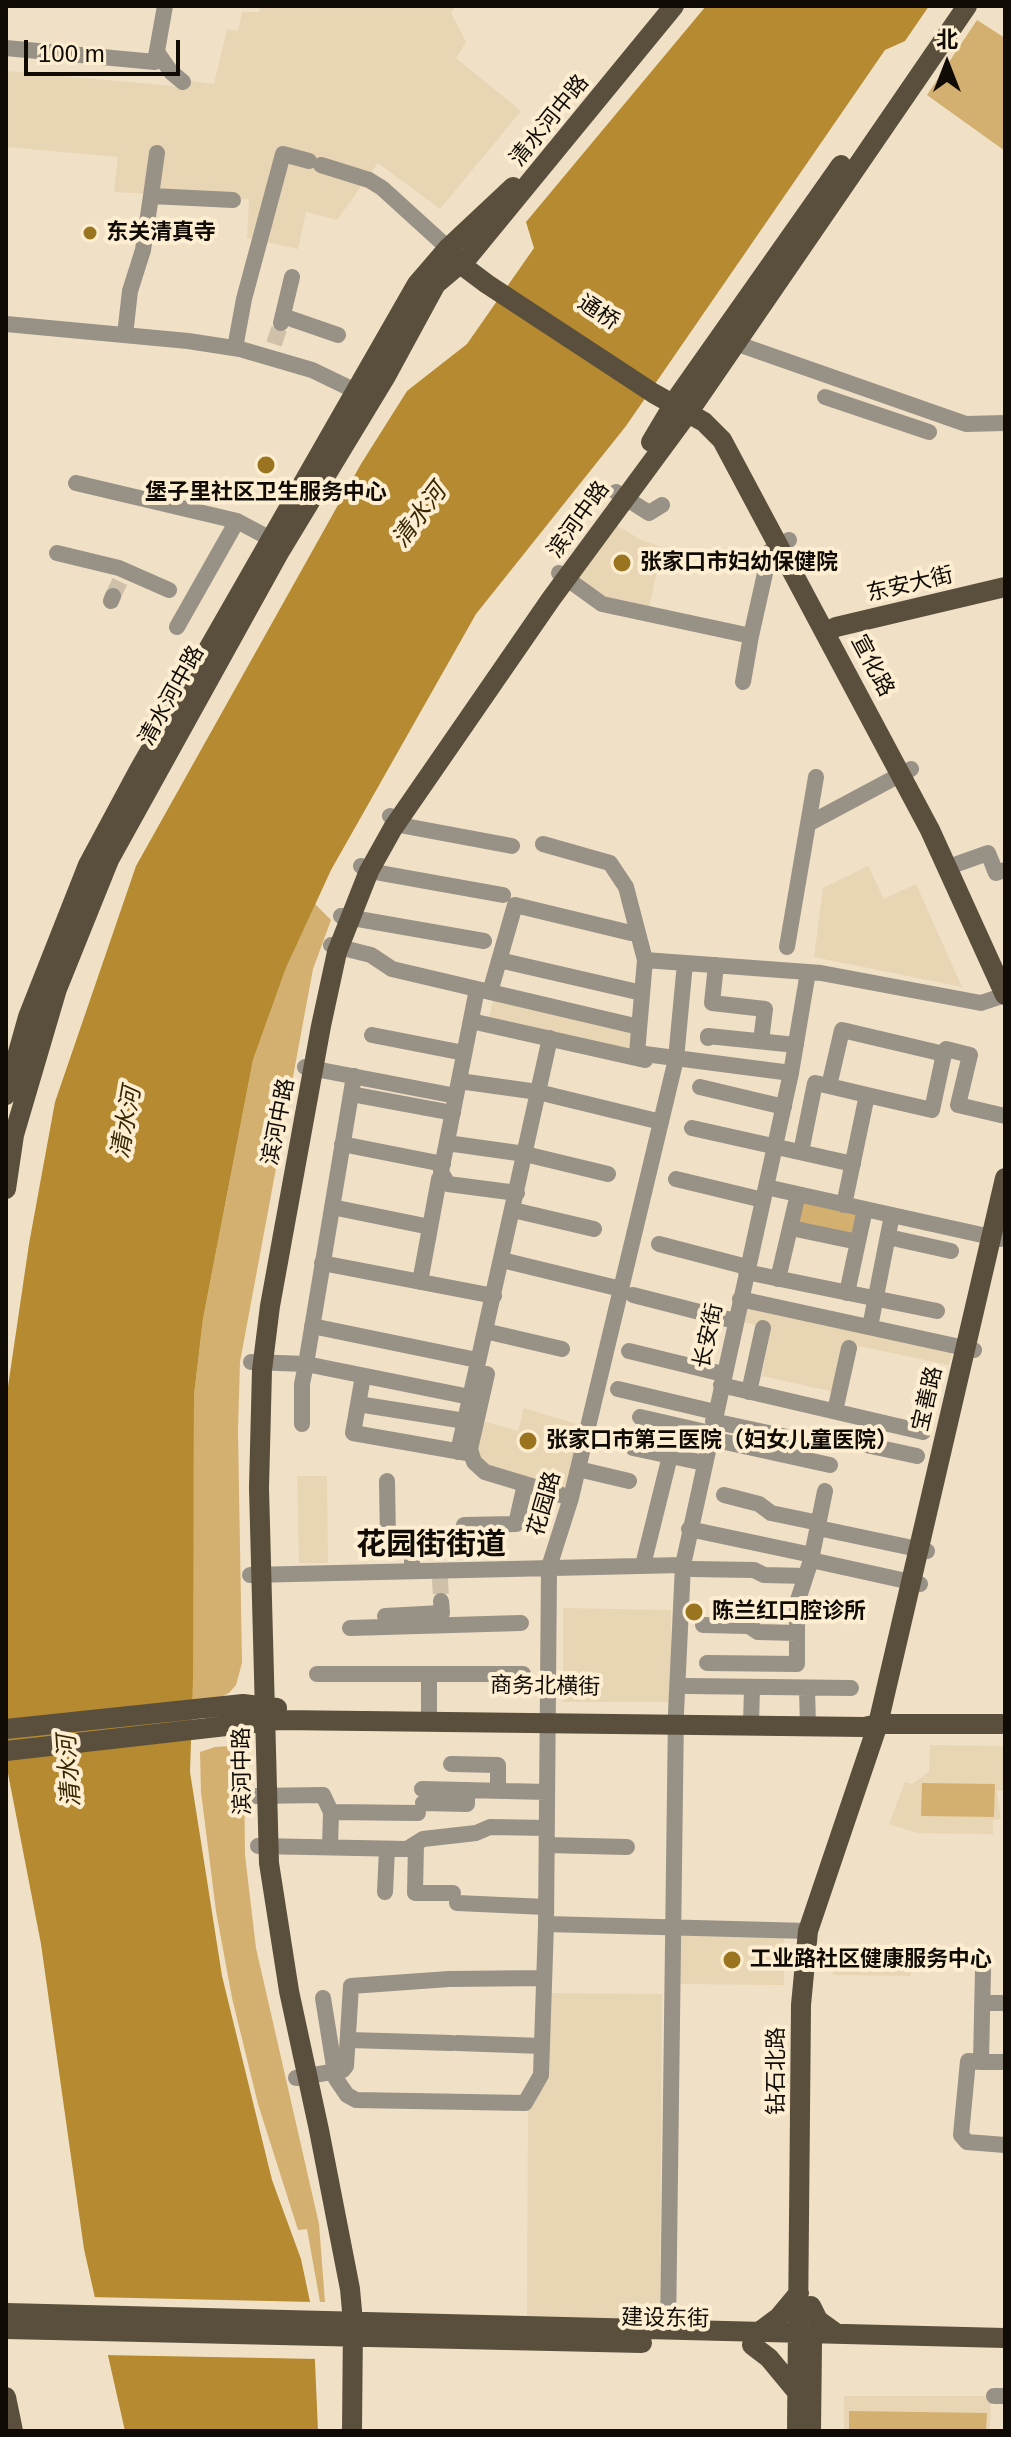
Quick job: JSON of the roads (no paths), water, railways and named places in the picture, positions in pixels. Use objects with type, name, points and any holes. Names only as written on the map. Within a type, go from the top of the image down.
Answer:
[{"type":"main road","name":"清水河中路","points":[[459,256],[665,6]]},
{"type":"main road","name":"清水河中路","points":[[6,1189],[14,1135],[19,1057],[57,989],[109,860],[364,395],[417,284],[459,256],[674,6]]},
{"type":"main road","name":"滨河中路","points":[[728,339],[953,6]]},
{"type":"main road","name":"滨河中路","points":[[341,2431],[339,2330],[350,2289],[302,2077],[263,1846],[256,1574],[259,1448],[257,1363],[309,1068],[335,946],[365,869],[394,819],[621,495],[682,402],[967,6]]},
{"type":"main road","points":[[459,256],[490,279]]},
{"type":"main road","name":"通桥","points":[[490,279],[653,393]]},
{"type":"main road","name":"通桥","points":[[490,279],[682,402]]},
{"type":"main road","name":"宣化路","points":[[653,393],[682,402],[722,440],[831,629],[949,855],[1005,976]]},
{"type":"main road","name":"清水河中路","points":[[6,1095],[28,1017],[88,865],[271,539],[364,395]]},
{"type":"main road","name":"东安大街","points":[[831,629],[1005,587]]},
{"type":"main road","name":"宣化路","points":[[949,855],[1005,995]]},
{"type":"main road","name":"宝善路","points":[[884,1724],[995,1238],[1005,1178]]},
{"type":"main road","name":"宝善路","points":[[995,1238],[1005,1216]]},
{"type":"main road","name":"商务北横街","points":[[210,1718],[259,1714],[808,1720],[864,1727],[884,1724],[1005,1724]]},
{"type":"main road","points":[[6,1729],[210,1718]]},
{"type":"main road","points":[[6,1751],[210,1718]]},
{"type":"main road","name":"钻石北路","points":[[797,2431],[805,2339],[801,2005],[808,1931],[884,1724]]},
{"type":"main road","name":"钻石北路","points":[[805,2299],[818,1949],[840,1865],[884,1724]]},
{"type":"main road","points":[[798,2393],[755,2338],[805,2299],[836,2340],[812,2373]]},
{"type":"main road","points":[[17,2316],[78,2324],[339,2330]]},
{"type":"main road","points":[[6,2329],[17,2316]]},
{"type":"main road","points":[[6,2337],[17,2316]]},
{"type":"main road","name":"滨河中路","points":[[339,2330],[352,2431]]},
{"type":"main road","name":"建设东街","points":[[339,2330],[668,2330],[755,2338]]},
{"type":"main road","name":"建设东街","points":[[339,2330],[805,2339],[1005,2348]]},
{"type":"main road","name":"建设东街","points":[[836,2340],[1005,2338]]},
{"type":"main road","name":"钻石北路","points":[[805,2339],[812,2373],[811,2431]]},
{"type":"main road","points":[[6,2397],[13,2431]]},
{"type":"street","points":[[6,48],[155,62],[165,6]]},
{"type":"street","points":[[157,52],[171,72],[183,82]]},
{"type":"street","points":[[125,335],[130,291],[143,250],[157,153]]},
{"type":"street","points":[[235,348],[244,299],[283,154],[369,180],[459,256]]},
{"type":"street","points":[[151,196],[233,200]]},
{"type":"street","points":[[292,277],[282,320],[338,335]]},
{"type":"street","points":[[6,324],[272,350],[364,395]]},
{"type":"street","points":[[728,339],[966,424],[1005,423]]},
{"type":"street","points":[[825,397],[922,430],[922,408]]},
{"type":"street","points":[[76,483],[237,521],[271,539]]},
{"type":"street","points":[[621,495],[649,513],[662,505]]},
{"type":"street","points":[[177,627],[237,521]]},
{"type":"street","points":[[743,682],[770,551],[784,543]]},
{"type":"street","points":[[57,553],[124,572],[169,590]]},
{"type":"street","points":[[562,576],[602,604],[751,636]]},
{"type":"street","points":[[808,824],[906,772]]},
{"type":"street","points":[[787,947],[816,777]]},
{"type":"street","points":[[394,819],[405,826],[512,846]]},
{"type":"street","points":[[543,844],[610,863],[626,887],[645,960],[639,1027],[641,1057]]},
{"type":"street","points":[[949,855],[988,853],[996,873],[1005,870]]},
{"type":"street","points":[[365,869],[503,895]]},
{"type":"street","points":[[420,1282],[471,1021],[499,960],[515,905],[631,933]]},
{"type":"street","points":[[345,917],[484,941]]},
{"type":"street","points":[[335,946],[371,955],[392,969],[639,1027]]},
{"type":"street","points":[[499,960],[642,993]]},
{"type":"street","points":[[645,960],[808,972],[981,1003],[1005,995]]},
{"type":"street","name":"花园路","points":[[334,2072],[342,2089],[356,2100],[525,2103],[541,2075],[544,1978],[556,1927],[546,1907],[549,1567],[627,1292],[676,1059],[685,963]]},
{"type":"street","points":[[716,965],[712,1003],[765,1009],[761,1041]]},
{"type":"street","name":"长安街","points":[[668,2330],[659,1930],[689,1529],[784,1107],[808,972]]},
{"type":"street","points":[[471,1021],[641,1057],[791,1073]]},
{"type":"street","points":[[829,1086],[842,1030],[944,1054]]},
{"type":"street","points":[[372,1035],[464,1053]]},
{"type":"street","points":[[467,1456],[485,1331],[550,1038]]},
{"type":"street","points":[[708,1038],[796,1045]]},
{"type":"street","points":[[801,1152],[815,1083],[932,1110],[946,1049],[970,1055],[958,1105]]},
{"type":"street","points":[[309,1068],[456,1097]]},
{"type":"street","points":[[302,1424],[302,1384],[354,1076]]},
{"type":"street","points":[[700,1087],[784,1107]]},
{"type":"street","points":[[351,1094],[456,1097],[538,1092],[661,1122]]},
{"type":"street","points":[[844,1205],[867,1095]]},
{"type":"street","points":[[935,1099],[1005,1116]]},
{"type":"street","points":[[692,1128],[853,1164]]},
{"type":"street","points":[[447,1143],[525,1154],[608,1174]]},
{"type":"street","points":[[342,1144],[443,1170]]},
{"type":"street","points":[[443,1170],[445,1181],[454,1185],[517,1193]]},
{"type":"street","points":[[676,1179],[764,1194],[798,1194],[995,1238]]},
{"type":"street","points":[[778,1279],[798,1194]]},
{"type":"street","points":[[332,1207],[430,1227]]},
{"type":"street","points":[[847,1293],[865,1209]]},
{"type":"street","points":[[513,1210],[594,1229]]},
{"type":"street","points":[[870,1327],[892,1215]]},
{"type":"street","points":[[791,1228],[858,1242]]},
{"type":"street","points":[[888,1237],[951,1251]]},
{"type":"street","points":[[659,1244],[778,1279],[937,1311]]},
{"type":"street","points":[[502,1260],[735,1321]]},
{"type":"street","points":[[322,1263],[494,1296]]},
{"type":"street","points":[[740,1299],[969,1348]]},
{"type":"street","points":[[312,1326],[482,1367]]},
{"type":"street","points":[[749,1392],[763,1328]]},
{"type":"street","points":[[485,1331],[562,1349]]},
{"type":"street","points":[[835,1411],[849,1348]]},
{"type":"street","points":[[629,1351],[722,1379],[749,1392],[923,1432]]},
{"type":"street","points":[[257,1363],[306,1364],[470,1397]]},
{"type":"street","points":[[467,1456],[465,1421],[470,1397],[482,1367]]},
{"type":"street","points":[[363,1376],[353,1433],[467,1456],[485,1472],[571,1498]]},
{"type":"street","points":[[618,1389],[766,1451],[830,1465]]},
{"type":"street","points":[[358,1404],[465,1421]]},
{"type":"street","points":[[640,1417],[770,1433],[815,1443],[843,1440],[917,1456]]},
{"type":"street","points":[[766,1451],[770,1433]]},
{"type":"street","points":[[633,1448],[704,1463]]},
{"type":"street","points":[[410,1453],[467,1456]]},
{"type":"street","points":[[643,1565],[670,1456]]},
{"type":"street","points":[[578,1469],[629,1481]]},
{"type":"street","points":[[387,1481],[388,1540]]},
{"type":"street","points":[[464,1525],[516,1524],[525,1484]]},
{"type":"street","points":[[707,1663],[797,1664],[797,1603],[810,1564],[825,1491]]},
{"type":"street","points":[[724,1495],[759,1504],[771,1513],[923,1550]]},
{"type":"street","points":[[689,1529],[748,1541],[810,1564],[915,1583]]},
{"type":"street","points":[[369,1540],[412,1539],[412,1570]]},
{"type":"street","points":[[746,1570],[748,1541]]},
{"type":"street","points":[[256,1574],[412,1570],[440,1574],[643,1565],[754,1570],[764,1575],[810,1564]]},
{"type":"street","points":[[350,1628],[442,1613]]},
{"type":"street","points":[[385,1616],[442,1613],[521,1623]]},
{"type":"street","points":[[703,1625],[749,1626],[758,1632],[797,1633]]},
{"type":"street","points":[[744,1663],[751,1720]]},
{"type":"street","points":[[317,1674],[523,1674]]},
{"type":"street","points":[[429,1674],[429,1716]]},
{"type":"street","points":[[687,1686],[851,1688]]},
{"type":"street","points":[[807,1688],[808,1720]]},
{"type":"street","points":[[451,1764],[498,1765],[498,1791]]},
{"type":"street","points":[[331,1812],[421,1802],[467,1790],[547,1792]]},
{"type":"street","points":[[261,1796],[323,1795],[331,1812],[322,1851]]},
{"type":"street","points":[[263,1846],[322,1851],[407,1849],[423,1839],[476,1833],[490,1827],[627,1847]]},
{"type":"street","points":[[416,1844],[415,1893],[546,1907]]},
{"type":"street","points":[[385,1892],[387,1849]]},
{"type":"street","points":[[556,1927],[808,1931]]},
{"type":"street","points":[[981,2062],[983,1970]]},
{"type":"street","points":[[302,2077],[334,2072],[346,2066],[351,1986],[449,1979],[544,1978]]},
{"type":"street","points":[[323,1998],[334,2072]]},
{"type":"street","points":[[983,2003],[1005,2003]]},
{"type":"street","points":[[349,2040],[542,2046]]},
{"type":"street","points":[[1005,2062],[968,2061],[961,2135],[967,2142],[1005,2145]]},
{"type":"water","name":"清水河","points":[[706,6],[929,6],[905,41],[885,50],[626,426],[476,614],[331,870],[286,968],[253,1060],[203,1319],[194,1395],[190,1772],[222,1976],[272,2180],[301,2259],[313,2316],[318,2431],[125,2431],[84,2249],[41,1944],[6,1763],[6,1400],[29,1244],[55,1102],[136,866],[361,464],[407,391],[467,344],[534,248],[526,222]]},
{"type":"tunnel","points":[[274,344],[281,323]]},
{"type":"tunnel","points":[[113,596],[123,575]]},
{"type":"tunnel","points":[[440,1578],[441,1601]]},
{"type":"place","name":"东关清真寺","points":[[90,233]]},
{"type":"place","name":"堡子里社区卫生服务中心","points":[[266,465]]},
{"type":"place","name":"张家口市妇幼保健院","points":[[622,563]]},
{"type":"place","name":"张家口市第三医院（妇女儿童医院）","points":[[528,1441]]},
{"type":"place","name":"陈兰红口腔诊所","points":[[694,1612]]},
{"type":"place","name":"工业路社区健康服务中心","points":[[732,1960]]},
{"type":"district","name":"花园街街道","points":[[431,1546]]}]
